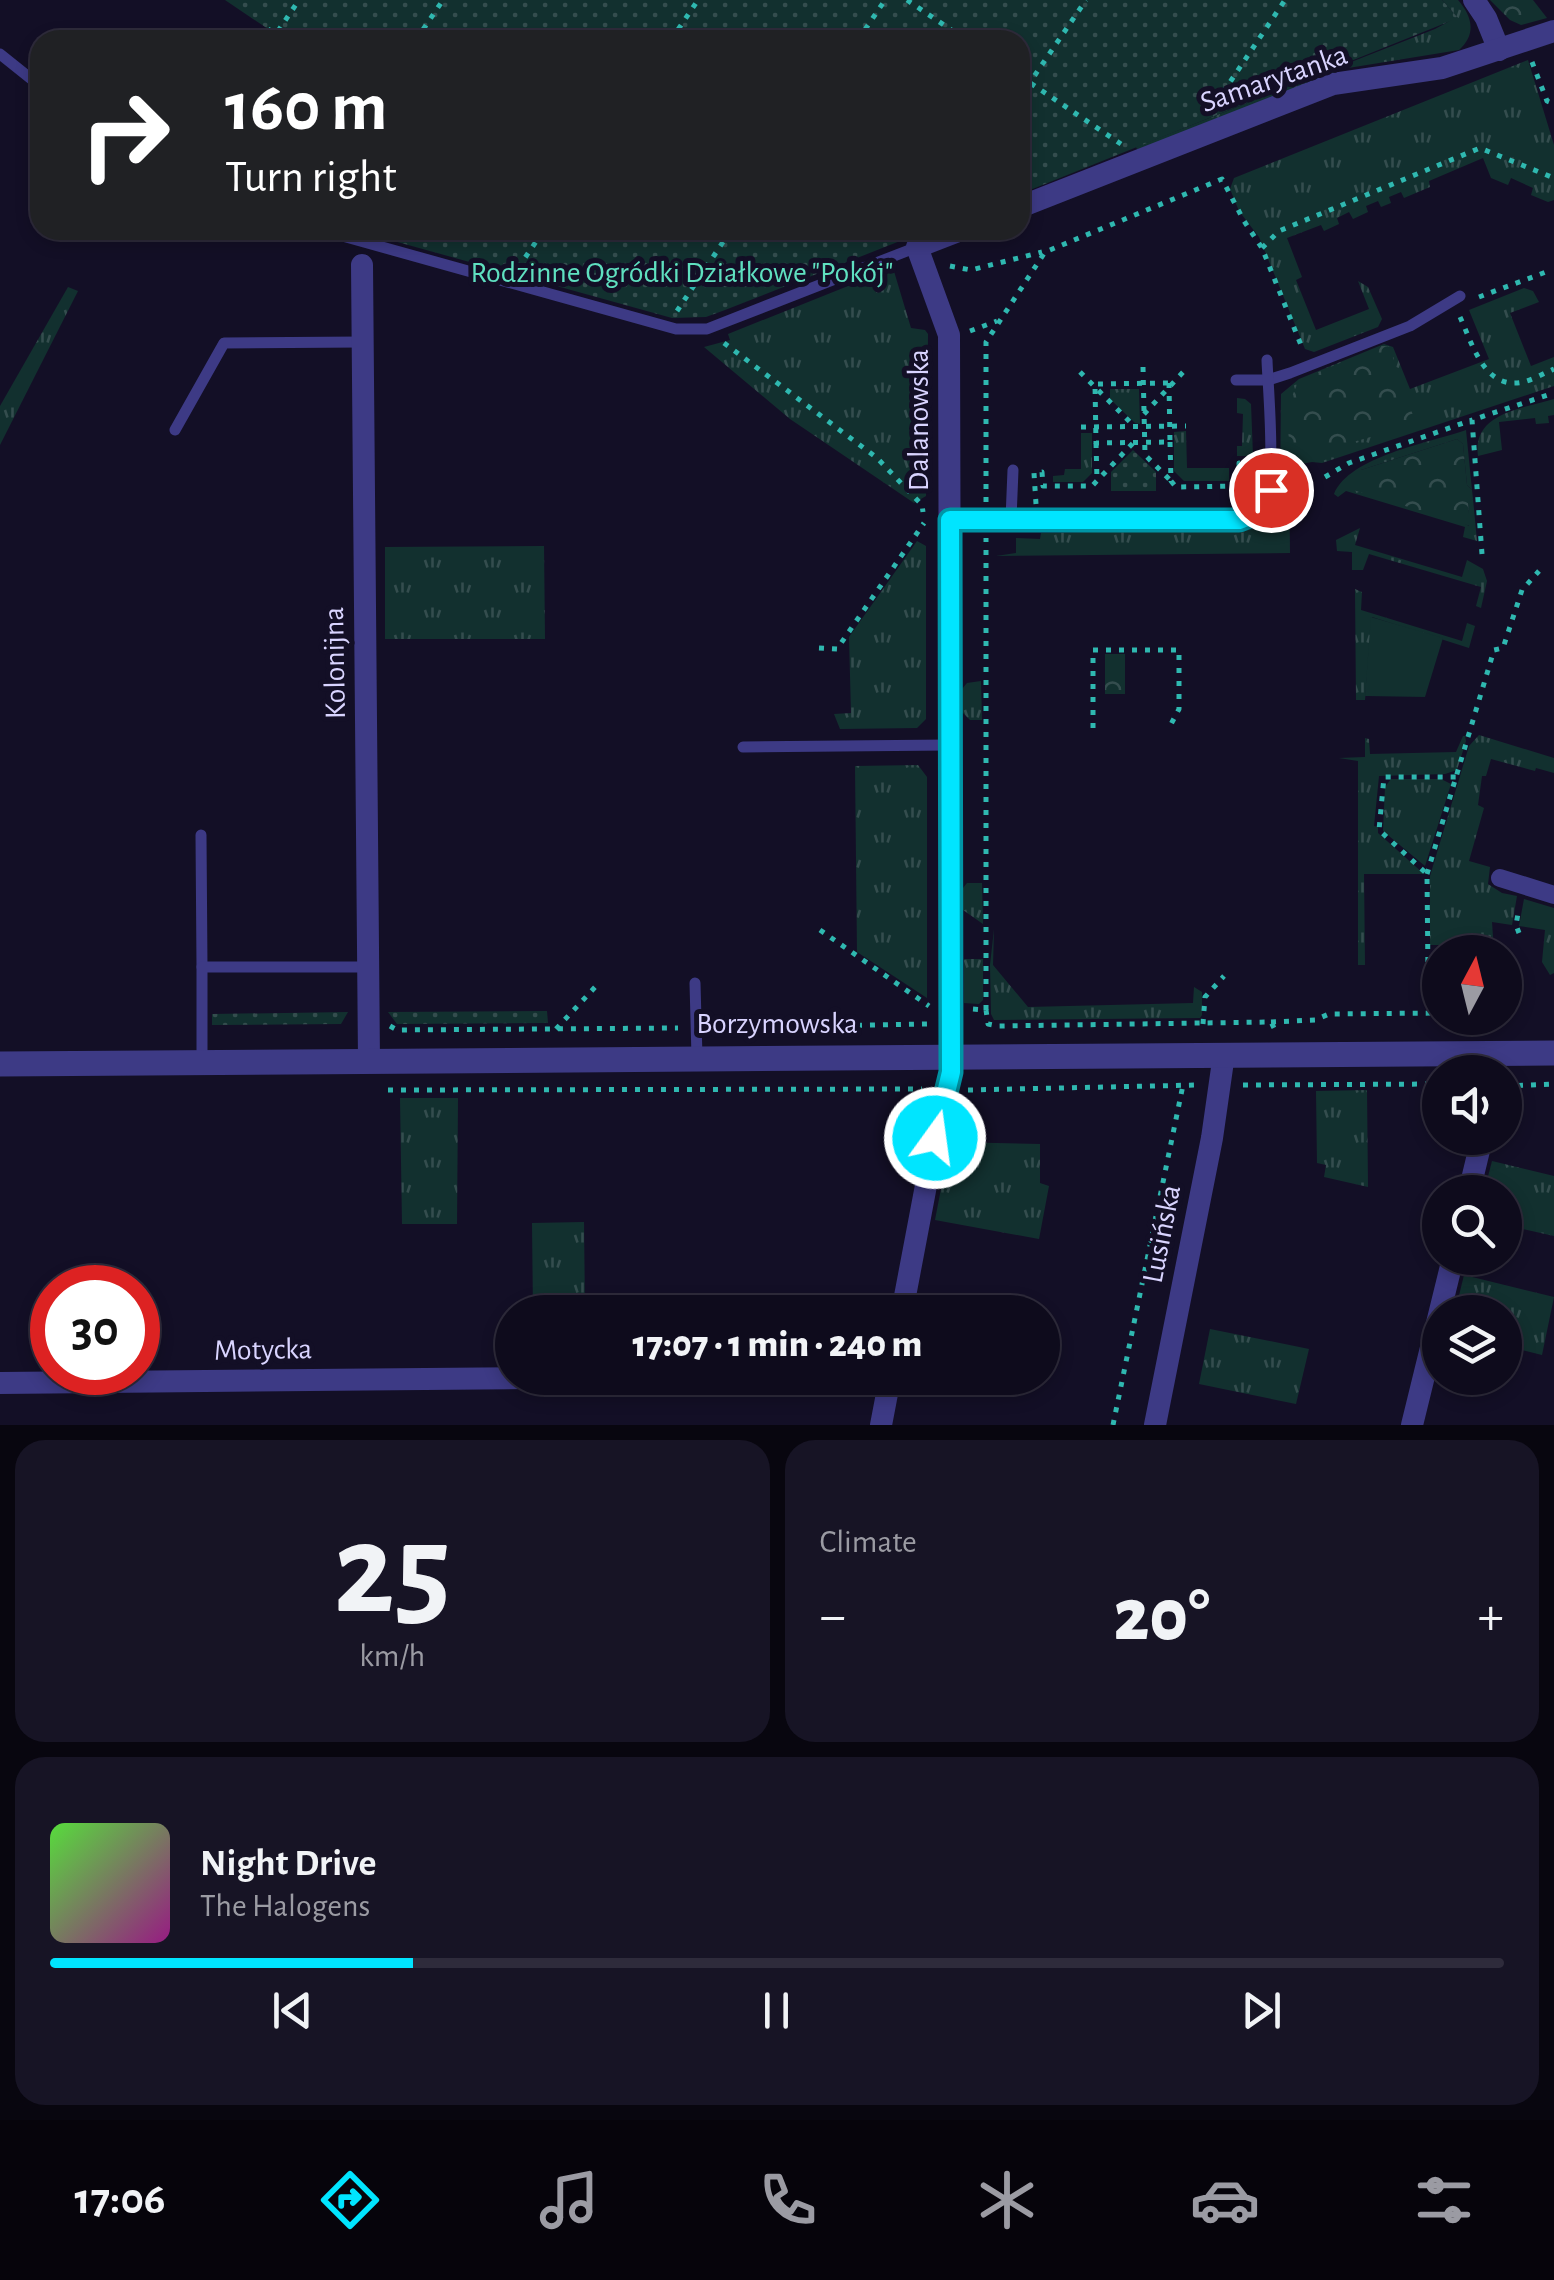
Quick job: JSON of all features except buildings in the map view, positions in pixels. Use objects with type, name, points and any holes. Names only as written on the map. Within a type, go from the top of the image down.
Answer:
[{"type":"street","points":[[1474,0],[1499,50]]},
{"type":"street","name":"Samarytanka","points":[[1030,203],[1333,84],[1442,68],[1554,32]]},
{"type":"street","points":[[917,247],[935,240]]},
{"type":"street","name":"Dalanowska","points":[[905,1295],[951,1056],[949,335],[917,247]]},
{"type":"street","name":"Kolonijna","points":[[362,265],[369,1061]]},
{"type":"street","points":[[1500,878],[1554,894]]},
{"type":"street","name":"Borzymowska","points":[[1522,1058],[1554,1052]]},
{"type":"street","name":"Borzymowska","points":[[0,1064],[1224,1054],[1422,1061]]},
{"type":"street","name":"Lusińska","points":[[1155,1425],[1224,1054]]},
{"type":"street","points":[[1412,1425],[1449,1275]]},
{"type":"street","name":"Motycka","points":[[0,1383],[495,1378]]},
{"type":"street","points":[[880,1425],[886,1395]]},
{"type":"lane","points":[[0,54],[30,78]]},
{"type":"lane","points":[[357,240],[676,329],[693,330],[707,329],[917,247]]},
{"type":"lane","points":[[1236,380],[1268,380],[1310,365],[1410,326],[1456,298]]},
{"type":"lane","points":[[175,430],[224,343],[362,342]]},
{"type":"lane","points":[[950,520],[1252,517],[1260,512],[1271,490],[1268,360]]},
{"type":"lane","points":[[1011,519],[1013,470]]},
{"type":"lane","points":[[743,747],[948,744]]},
{"type":"lane","points":[[201,835],[202,1064]]},
{"type":"lane","points":[[202,967],[368,967]]},
{"type":"lane","points":[[695,983],[696,1057]]},
{"type":"path","points":[[279,30],[299,0]]},
{"type":"path","points":[[423,30],[443,0]]},
{"type":"path","points":[[678,30],[698,0]]},
{"type":"path","points":[[864,30],[884,0]]},
{"type":"path","points":[[907,0],[951,30]]},
{"type":"path","points":[[1086,0],[1030,82],[1128,151]]},
{"type":"path","points":[[1207,117],[1285,0]]},
{"type":"path","points":[[1529,54],[1547,101],[1554,104]]},
{"type":"path","points":[[1262,248],[1279,231],[1480,148],[1554,178]]},
{"type":"path","points":[[1242,217],[1262,248],[1310,365]]},
{"type":"path","points":[[514,275],[537,240]]},
{"type":"path","points":[[672,318],[724,240]]},
{"type":"path","points":[[917,247],[951,266],[971,270],[1044,252]]},
{"type":"path","points":[[1546,272],[1484,298],[1456,298],[1490,373],[1512,383],[1554,370]]},
{"type":"path","points":[[707,329],[877,458],[922,506],[927,536]]},
{"type":"path","points":[[1144,367],[1145,456],[1176,486],[1240,486],[1239,462],[1244,463]]},
{"type":"path","points":[[1144,414],[1186,369]]},
{"type":"path","points":[[1080,372],[1134,426]]},
{"type":"path","points":[[1095,384],[1170,383]]},
{"type":"path","points":[[1170,383],[1171,481]]},
{"type":"path","points":[[1095,384],[1096,481]]},
{"type":"path","points":[[1325,477],[1349,464],[1554,393]]},
{"type":"path","points":[[1472,420],[1482,554]]},
{"type":"path","points":[[1081,427],[1186,426]]},
{"type":"path","points":[[1035,488],[1034,473],[1042,472],[1042,486],[1092,486],[1134,442]]},
{"type":"path","points":[[1096,443],[1170,442]]},
{"type":"path","points":[[818,648],[837,650],[924,523]]},
{"type":"path","points":[[1428,935],[1427,874],[1494,650],[1503,648],[1522,590],[1539,570]]},
{"type":"path","points":[[1093,728],[1093,650],[1179,650],[1178,709],[1170,728]]},
{"type":"path","points":[[1427,874],[1379,830],[1384,777],[1456,776]]},
{"type":"path","points":[[1519,933],[1516,925],[1521,898]]},
{"type":"path","points":[[820,930],[934,1009],[934,990]]},
{"type":"path","points":[[1202,1024],[1205,997],[1224,976]]},
{"type":"path","points":[[556,1029],[598,984]]},
{"type":"path","points":[[1271,1022],[1315,1020],[1329,1014],[1422,1013]]},
{"type":"path","points":[[379,1090],[1422,1084]]},
{"type":"path","points":[[1522,1085],[1554,1084]]},
{"type":"path","points":[[1113,1425],[1183,1085]]},
{"type":"green space","points":[[225,0],[1442,0],[1458,18],[1030,190],[1030,30],[268,29]]},
{"type":"green space","points":[[1442,0],[1458,0],[1467,12],[1470,31],[1459,50],[1342,69],[1138,151],[1136,147],[1435,29],[1457,17]]},
{"type":"green space","points":[[1490,0],[1533,0],[1547,18],[1521,25],[1510,20]]},
{"type":"green space","points":[[1528,60],[1554,145],[1554,200],[1548,202],[1531,195],[1533,188],[1511,178],[1508,185],[1491,178],[1483,158],[1429,181],[1430,187],[1404,198],[1401,192],[1389,197],[1391,203],[1381,207],[1378,201],[1366,206],[1368,212],[1353,219],[1349,212],[1337,218],[1339,224],[1324,231],[1321,225],[1287,238],[1302,277],[1296,280],[1316,330],[1369,309],[1358,281],[1368,287],[1382,319],[1378,327],[1314,352],[1305,349],[1259,237],[1239,211],[1230,189],[1234,178]]},
{"type":"green space","name":"Rodzinne Ogródki Działkowe \"Pokój\"","points":[[390,240],[902,240],[706,317],[672,318]]},
{"type":"green space","points":[[893,268],[911,328],[928,334],[926,496],[914,503],[790,419],[704,347],[730,340],[728,334]]},
{"type":"green space","points":[[68,287],[78,291],[0,445],[0,406]]},
{"type":"green space","points":[[1524,288],[1533,291],[1539,302],[1510,313],[1531,366],[1554,357],[1554,386],[1322,463],[1289,466],[1290,553],[996,556],[1016,553],[1016,538],[1040,539],[1041,533],[1253,529],[1273,513],[1280,495],[1281,394],[1299,379],[1384,344],[1393,347],[1410,389],[1489,359],[1469,310]]},
{"type":"green space","points":[[1389,346],[1416,424],[1290,460],[1287,408],[1299,380]]},
{"type":"green space","points":[[1110,389],[1139,389],[1140,424],[1110,399]]},
{"type":"green space","points":[[1237,398],[1251,404],[1253,456],[1237,456],[1237,446],[1242,446],[1243,414],[1237,413]]},
{"type":"green space","points":[[1554,399],[1554,415],[1548,416],[1549,423],[1536,424],[1535,418],[1499,422],[1502,450],[1478,456],[1478,442],[1491,422],[1514,410]]},
{"type":"green space","points":[[1466,430],[1472,490],[1467,485],[1463,444],[1457,439],[1361,470],[1469,526],[1468,502],[1473,499],[1477,541],[1463,537],[1465,527],[1346,491],[1338,497],[1334,494],[1343,481],[1373,460]]},
{"type":"green space","points":[[1186,431],[1187,468],[1229,468],[1229,481],[1184,481],[1174,471],[1174,432]]},
{"type":"green space","points":[[1081,433],[1092,433],[1092,473],[1083,482],[1053,482],[1053,476],[1064,475],[1065,469],[1081,469]]},
{"type":"green space","points":[[1457,439],[1463,444],[1467,485],[1472,490],[1473,499],[1468,503],[1470,526],[1350,489],[1354,474],[1361,470]]},
{"type":"green space","points":[[1133,450],[1156,472],[1156,491],[1111,491],[1111,472]]},
{"type":"green space","points":[[1360,528],[1355,545],[1462,577],[1467,560],[1483,569],[1487,581],[1481,608],[1476,606],[1481,587],[1369,554],[1363,570],[1352,570],[1352,552],[1337,551],[1336,540]]},
{"type":"green space","points":[[917,541],[926,546],[926,719],[917,728],[840,729],[834,714],[851,713],[849,637]]},
{"type":"green space","points":[[544,546],[545,639],[385,639],[385,547]]},
{"type":"green space","points":[[1355,589],[1362,592],[1361,610],[1462,641],[1467,623],[1475,626],[1469,648],[1372,617],[1365,700],[1356,700]]},
{"type":"green space","points":[[1371,617],[1443,638],[1425,697],[1365,696]]},
{"type":"green space","points":[[1105,654],[1125,654],[1125,694],[1105,694]]},
{"type":"green space","points":[[981,681],[982,720],[970,720],[962,712],[962,689],[967,683]]},
{"type":"green space","points":[[1479,735],[1554,758],[1554,773],[1491,759],[1486,776],[1482,776],[1478,805],[1484,808],[1469,861],[1490,867],[1488,884],[1517,896],[1512,925],[1492,922],[1493,935],[1430,935],[1430,876],[1469,746]]},
{"type":"green space","points":[[1463,736],[1466,741],[1457,770],[1445,774],[1379,776],[1374,826],[1424,874],[1364,874],[1365,965],[1358,965],[1358,761],[1339,758],[1365,757],[1365,738],[1369,739],[1370,754],[1456,752]]},
{"type":"green space","points":[[918,765],[927,777],[927,998],[857,952],[855,766]]},
{"type":"green space","points":[[1391,779],[1441,779],[1451,784],[1425,866],[1383,831],[1385,787]]},
{"type":"green space","points":[[967,883],[982,883],[983,924],[963,910],[963,888]]},
{"type":"green space","points":[[1524,899],[1554,908],[1554,973],[1550,975],[1542,962],[1545,930],[1519,926]]},
{"type":"green space","points":[[994,929],[993,965],[1028,1007],[1193,1003],[1194,987],[1202,992],[1202,1015],[994,1020],[990,965]]},
{"type":"green space","points":[[964,959],[983,959],[983,1000],[979,1004],[964,1003]]},
{"type":"green space","points":[[547,1011],[548,1023],[397,1024],[388,1012]]},
{"type":"green space","points":[[348,1012],[341,1024],[212,1025],[212,1014]]},
{"type":"green space","points":[[1367,1090],[1368,1187],[1324,1177],[1326,1165],[1317,1163],[1316,1091]]},
{"type":"green space","points":[[400,1098],[458,1098],[457,1224],[402,1224]]},
{"type":"green space","points":[[950,1142],[1040,1144],[1040,1183],[1049,1186],[1039,1239],[935,1220]]},
{"type":"green space","points":[[1492,1161],[1554,1176],[1554,1236],[1522,1229],[1522,1175],[1488,1175]]},
{"type":"green space","points":[[584,1222],[585,1295],[533,1295],[532,1223]]},
{"type":"green space","points":[[1464,1275],[1554,1297],[1542,1355],[1522,1350],[1522,1295],[1459,1295]]},
{"type":"green space","points":[[1210,1329],[1309,1349],[1296,1404],[1199,1384]]},
{"type":"route","points":[[935,1138],[951,1072],[950,520],[1239,520],[1260,512],[1271,490]]}]
